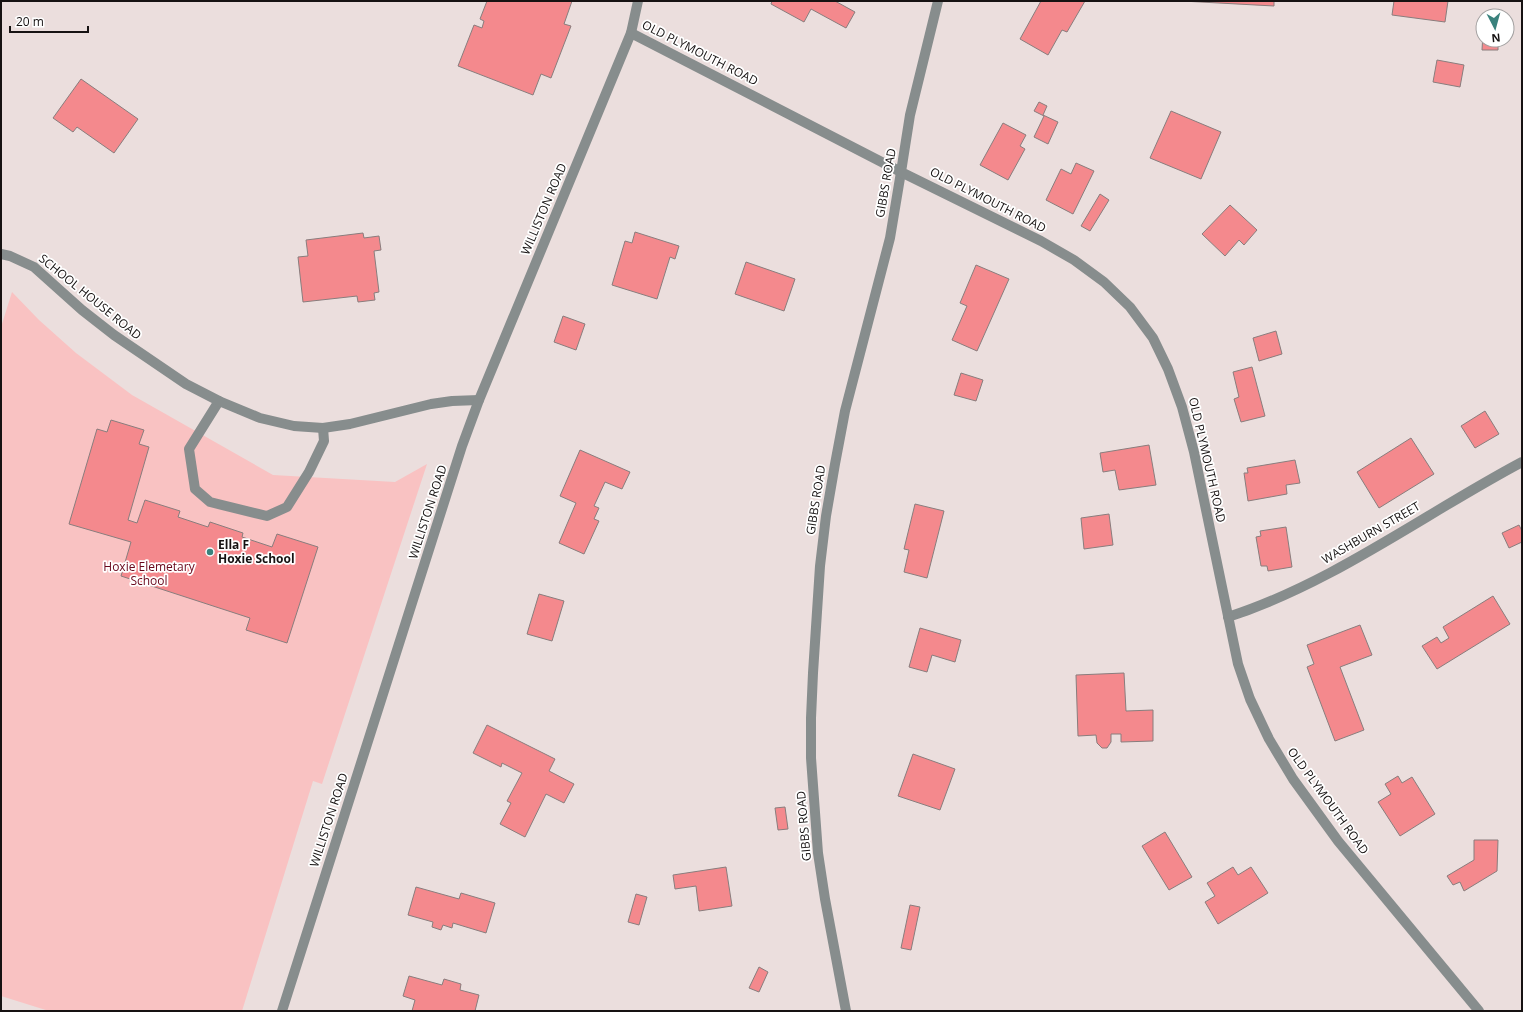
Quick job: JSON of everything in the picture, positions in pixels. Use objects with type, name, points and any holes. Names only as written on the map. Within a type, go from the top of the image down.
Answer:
[{"type":"street","name":"OLD PLYMOUTH ROAD","points":[[638,1],[631,33],[901,172],[1001,221],[1074,260],[1104,282],[1130,307],[1153,338],[1165,363],[1182,407],[1194,452],[1238,664],[1250,699],[1269,739],[1293,779],[1338,841],[1479,1011]]},
{"type":"street","name":"GIBBS ROAD","points":[[846,1011],[818,853],[811,758],[813,673],[820,566],[826,516],[845,411],[890,238],[910,115],[938,1]]},
{"type":"street","name":"WILLISTON ROAD","points":[[282,1011],[460,454],[479,400],[631,33]]},
{"type":"street","name":"SCHOOL HOUSE ROAD","points":[[1,254],[10,256],[34,267],[82,310],[120,340],[186,384],[219,401],[260,418],[294,426],[323,428],[350,424],[452,400],[479,400]]},
{"type":"street","points":[[219,401],[189,449],[195,489],[210,502],[267,516],[287,507],[309,472],[324,441],[323,428]]},
{"type":"street","name":"WASHBURN STREET","points":[[1228,617],[1263,605],[1317,579],[1354,559],[1495,476],[1522,462]]},
{"type":"green space","name":"Hoxie Elemetary School","points":[[12,292],[39,320],[76,353],[132,395],[273,475],[395,482],[427,464],[322,784],[313,781],[242,1011],[49,1011],[1,996],[1,327]]},
{"type":"building","points":[[487,1],[572,1],[564,24],[571,26],[551,78],[541,74],[533,95],[458,66],[474,25],[482,28],[484,21],[480,19]]},
{"type":"building","points":[[772,1],[835,1],[855,12],[846,28],[811,9],[804,22],[771,4]]},
{"type":"building","points":[[1041,1],[1085,1],[1067,32],[1062,30],[1048,55],[1020,39]]},
{"type":"building","points":[[1182,1],[1274,1],[1274,6]]},
{"type":"building","points":[[1394,1],[1448,1],[1445,22],[1392,15]]},
{"type":"building","points":[[1482,48],[1498,48],[1498,50],[1482,50]]},
{"type":"building","points":[[1437,60],[1464,65],[1460,87],[1433,82]]},
{"type":"building","points":[[81,79],[138,119],[114,153],[77,127],[73,132],[53,118]]},
{"type":"building","points":[[1039,102],[1047,106],[1043,115],[1058,122],[1048,144],[1034,137],[1044,116],[1034,111]]},
{"type":"building","points":[[1171,111],[1221,132],[1201,179],[1150,158]]},
{"type":"building","points":[[1003,123],[1026,135],[1020,146],[1025,149],[1008,180],[980,165]]},
{"type":"building","points":[[1076,163],[1094,171],[1073,214],[1046,200],[1061,169],[1071,174]]},
{"type":"building","points":[[1100,194],[1109,200],[1090,231],[1081,226]]},
{"type":"building","points":[[1230,205],[1257,230],[1244,245],[1239,240],[1225,256],[1202,234]]},
{"type":"building","points":[[635,232],[679,246],[675,259],[670,257],[657,299],[612,285],[625,241],[632,243]]},
{"type":"building","points":[[363,233],[364,238],[379,236],[381,250],[374,251],[379,292],[374,293],[375,300],[358,302],[357,296],[303,302],[298,257],[308,256],[306,240]]},
{"type":"building","points":[[746,262],[795,279],[784,311],[735,294]]},
{"type":"building","points":[[976,265],[1009,279],[977,351],[952,340],[967,306],[960,303]]},
{"type":"building","points":[[563,316],[585,324],[576,350],[554,342]]},
{"type":"building","points":[[1276,331],[1282,354],[1259,361],[1253,338]]},
{"type":"building","points":[[1252,367],[1265,416],[1241,422],[1234,399],[1239,397],[1233,372]]},
{"type":"building","points":[[961,373],[983,380],[976,401],[954,395]]},
{"type":"building","points":[[1485,411],[1499,434],[1475,448],[1461,426]]},
{"type":"building","points":[[111,420],[144,430],[139,444],[149,447],[128,520],[137,523],[145,500],[180,511],[178,517],[208,527],[210,522],[243,533],[242,537],[272,547],[277,534],[318,547],[287,643],[246,630],[250,618],[121,576],[131,542],[69,524],[97,429],[107,432]]},
{"type":"building","points":[[1411,438],[1434,474],[1379,508],[1357,472]]},
{"type":"building","points":[[1149,445],[1156,485],[1119,490],[1115,470],[1103,472],[1100,453]]},
{"type":"building","points":[[580,450],[630,472],[622,489],[605,482],[594,506],[599,508],[594,519],[599,521],[584,554],[559,543],[576,503],[560,496]]},
{"type":"building","points":[[1295,460],[1300,483],[1286,485],[1287,494],[1248,501],[1244,473],[1248,473],[1247,468]]},
{"type":"building","points":[[915,504],[944,511],[927,578],[904,572],[909,550],[904,549]]},
{"type":"building","points":[[1109,514],[1113,545],[1084,549],[1081,518]]},
{"type":"building","points":[[1519,525],[1522,531],[1522,542],[1509,548],[1502,533]]},
{"type":"building","points":[[1286,527],[1292,567],[1268,571],[1267,566],[1261,566],[1256,537],[1261,536],[1260,531]]},
{"type":"building","points":[[539,594],[564,601],[552,641],[527,634]]},
{"type":"building","points":[[1493,596],[1510,624],[1437,669],[1422,646],[1437,637],[1441,643],[1449,638],[1443,627]]},
{"type":"building","points":[[1360,625],[1372,655],[1340,667],[1364,730],[1335,741],[1307,667],[1314,664],[1307,645]]},
{"type":"building","points":[[920,628],[961,640],[955,662],[932,655],[927,672],[909,667]]},
{"type":"building","points":[[1124,673],[1126,711],[1153,710],[1153,741],[1121,742],[1121,734],[1111,734],[1111,742],[1107,748],[1102,748],[1097,743],[1096,735],[1078,736],[1076,675]]},
{"type":"building","points":[[487,725],[555,759],[549,771],[574,784],[564,803],[546,794],[525,837],[500,824],[511,803],[507,801],[522,773],[502,763],[501,767],[473,753]]},
{"type":"building","points":[[913,754],[955,769],[940,810],[898,796]]},
{"type":"building","points":[[1398,776],[1402,783],[1412,777],[1435,814],[1400,836],[1378,802],[1391,794],[1385,784]]},
{"type":"building","points":[[785,807],[788,829],[778,830],[775,808]]},
{"type":"building","points":[[1165,832],[1192,877],[1169,890],[1142,846]]},
{"type":"building","points":[[1474,840],[1498,840],[1497,871],[1464,891],[1460,882],[1453,885],[1447,876],[1474,860]]},
{"type":"building","points":[[726,867],[732,906],[699,911],[696,886],[675,889],[673,875]]},
{"type":"building","points":[[1233,867],[1238,875],[1251,867],[1268,893],[1218,924],[1205,902],[1215,896],[1207,883]]},
{"type":"building","points":[[416,887],[459,899],[461,893],[495,903],[486,933],[453,923],[452,928],[443,925],[441,930],[432,927],[433,922],[408,915]]},
{"type":"building","points":[[636,894],[647,897],[639,925],[628,922]]},
{"type":"building","points":[[910,905],[920,907],[911,950],[901,948]]},
{"type":"building","points":[[759,967],[768,972],[759,992],[749,988]]},
{"type":"building","points":[[409,976],[442,985],[444,979],[461,984],[460,990],[479,995],[475,1011],[412,1011],[415,1000],[403,996]]},
{"type":"place","name":"Ella F Hoxie School","points":[[210,552]]}]
